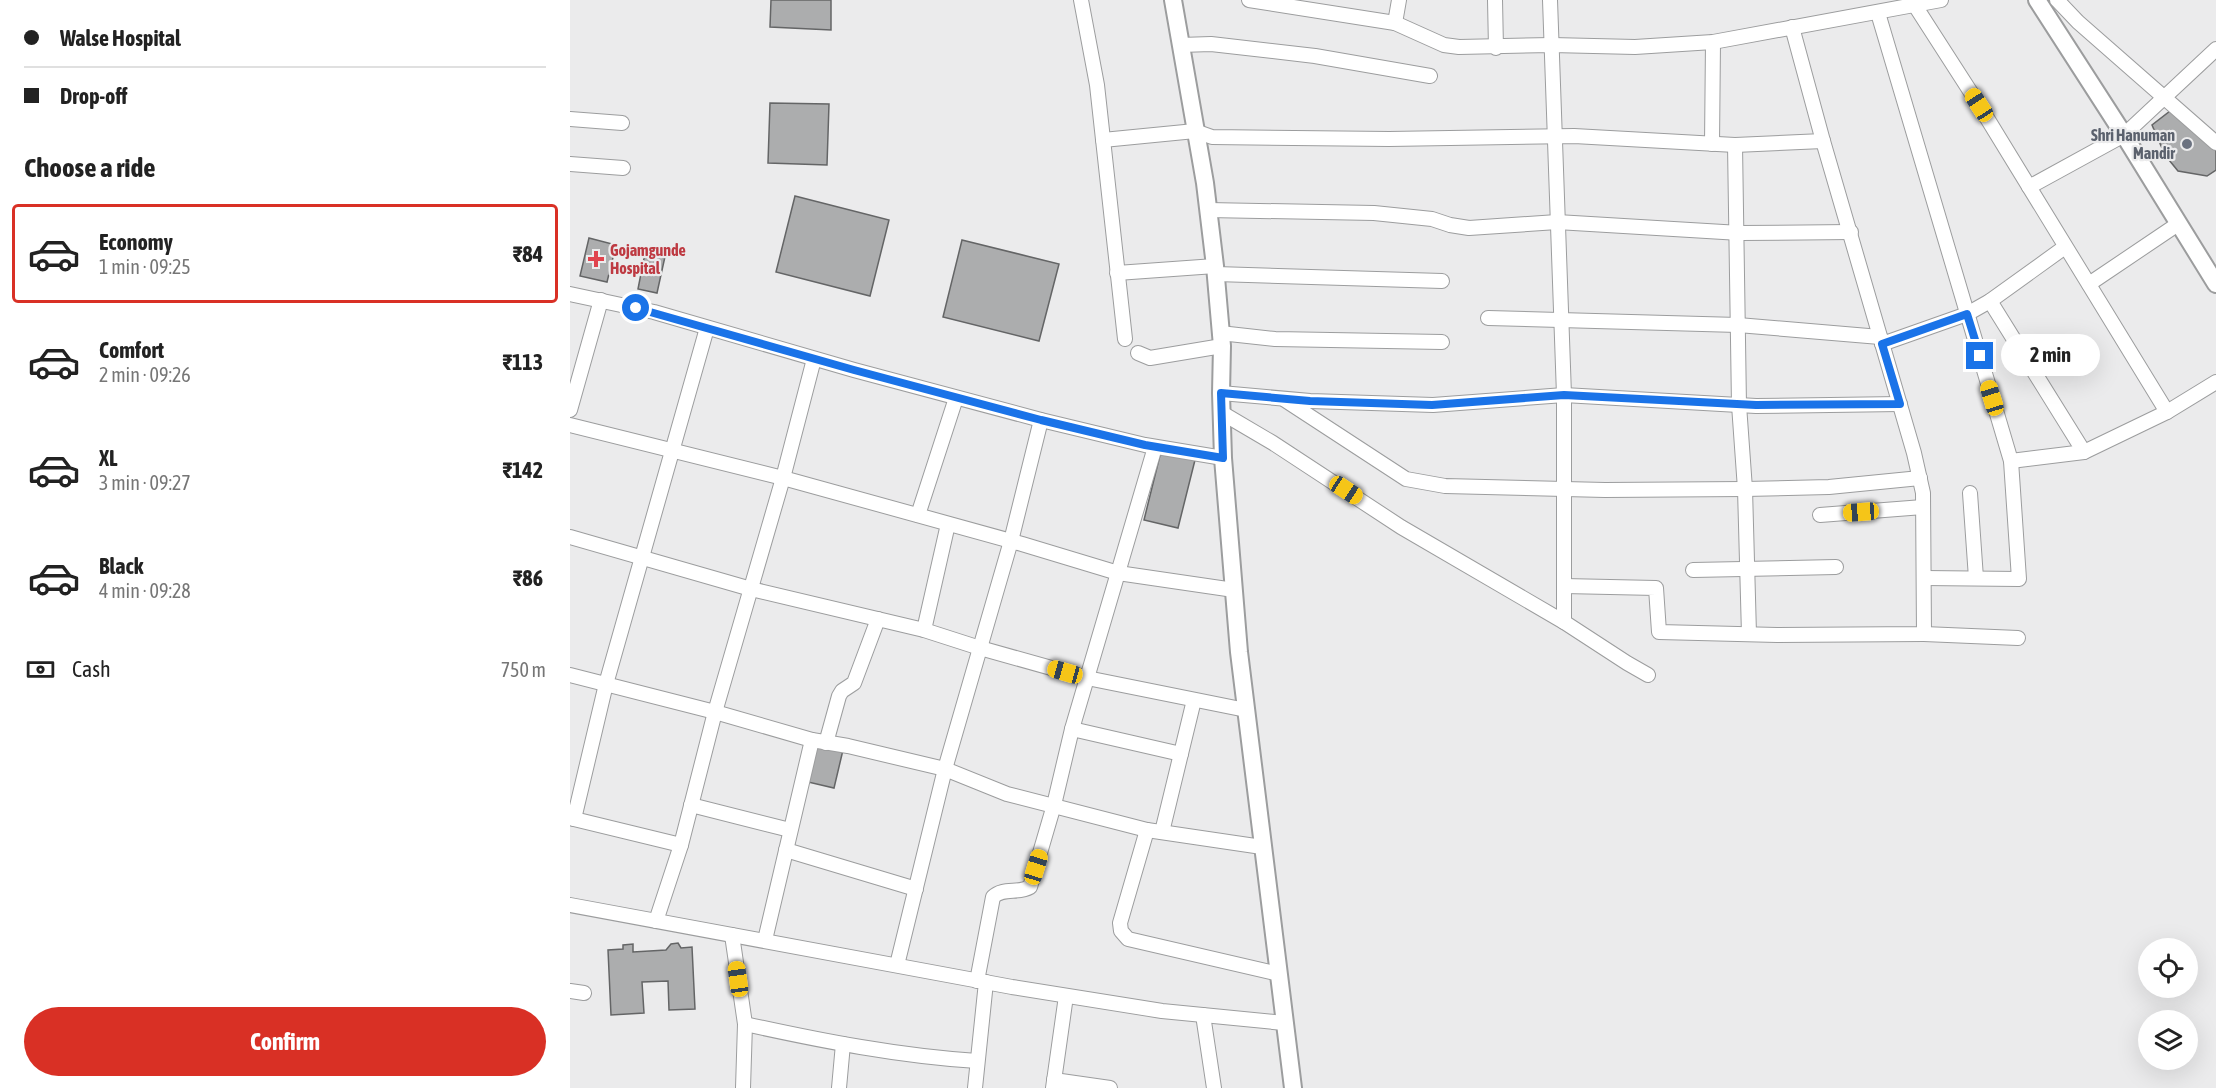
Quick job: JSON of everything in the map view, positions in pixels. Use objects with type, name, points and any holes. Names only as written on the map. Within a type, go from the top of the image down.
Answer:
[{"type":"street","points":[[1080,0],[1097,85],[1125,339]]},
{"type":"street","points":[[1173,0],[1216,270],[1221,340],[1223,458],[1234,590],[1262,847],[1293,1088]]},
{"type":"street","points":[[1249,0],[1395,23],[1444,45],[1496,48],[1552,45],[1635,46],[1713,42],[1941,0]]},
{"type":"street","points":[[1395,23],[1399,0]]},
{"type":"street","points":[[1496,0],[1496,48]]},
{"type":"street","points":[[1550,0],[1564,395],[1564,622]]},
{"type":"street","points":[[2037,0],[2216,284]]},
{"type":"street","points":[[2057,0],[2078,22],[2216,143]]},
{"type":"street","points":[[1914,4],[1979,105],[2167,412]]},
{"type":"street","points":[[1878,13],[2011,461],[2019,579],[1924,578]]},
{"type":"street","points":[[1792,27],[1920,478],[1923,493],[1924,634]]},
{"type":"street","points":[[1712,144],[1713,42]]},
{"type":"street","points":[[1181,45],[1210,44],[1316,56],[1430,76]]},
{"type":"street","points":[[2029,188],[2124,135],[2216,49]]},
{"type":"street","points":[[570,119],[622,123]]},
{"type":"street","points":[[1103,140],[1195,131],[1212,137],[1389,139],[1554,136],[1735,145],[1823,141]]},
{"type":"street","points":[[1735,145],[1738,405],[1745,489],[1749,634]]},
{"type":"street","points":[[570,164],[623,168]]},
{"type":"street","points":[[1208,210],[1374,213],[1432,219],[1469,228],[1557,222],[1736,233],[1851,232]]},
{"type":"street","points":[[2089,284],[2178,224]]},
{"type":"street","points":[[1488,318],[1738,325],[1881,341],[1967,314],[1990,301],[2065,247]]},
{"type":"street","points":[[1117,273],[1216,270],[1442,281]]},
{"type":"street","points":[[570,294],[706,328],[1041,420],[1155,447],[1223,458]]},
{"type":"street","points":[[570,410],[601,300]]},
{"type":"street","points":[[1990,301],[2084,452]]},
{"type":"street","points":[[681,845],[572,819],[606,684],[706,328]]},
{"type":"street","points":[[1138,353],[1150,358],[1221,340],[1442,342]]},
{"type":"street","points":[[656,921],[681,845],[715,712],[783,478],[814,359]]},
{"type":"street","points":[[2011,461],[2084,452],[2167,412],[2216,382]]},
{"type":"street","points":[[1221,393],[1283,399],[1432,405],[1564,395],[1738,405],[1900,404]]},
{"type":"street","points":[[918,515],[956,398]]},
{"type":"street","points":[[1283,399],[1406,479],[1445,486],[1564,490],[1745,489],[1829,487],[1920,478]]},
{"type":"street","points":[[1222,412],[1401,526],[1564,622],[1648,675]]},
{"type":"street","points":[[897,965],[945,770],[1011,541],[1041,420]]},
{"type":"street","points":[[570,425],[783,478],[1118,573],[1234,590]]},
{"type":"street","points":[[975,1088],[982,981],[993,897],[998,892],[1022,891],[1030,887],[1054,805],[1072,729],[1155,447]]},
{"type":"street","points":[[1970,493],[1976,578]]},
{"type":"street","points":[[1820,515],[1923,507]]},
{"type":"street","points":[[924,630],[948,524]]},
{"type":"street","points":[[570,537],[751,589],[924,630],[1087,678],[1246,710]]},
{"type":"street","points":[[1693,570],[1836,567]]},
{"type":"street","points":[[1564,586],[1656,588],[1659,632],[1924,634],[2018,638]]},
{"type":"street","points":[[826,742],[839,696],[842,691],[854,683],[878,619]]},
{"type":"street","points":[[570,675],[715,712],[812,740],[848,746],[945,770],[1007,794],[1148,830],[1262,847]]},
{"type":"street","points":[[1162,832],[1194,700]]},
{"type":"street","points":[[1072,729],[1180,754]]},
{"type":"street","points":[[765,940],[812,740]]},
{"type":"street","points":[[691,805],[790,830]]},
{"type":"street","points":[[1148,830],[1120,923],[1124,936],[1150,945],[1280,974]]},
{"type":"street","points":[[786,850],[916,889]]},
{"type":"street","points":[[570,905],[1066,996],[1162,1011],[1284,1023]]},
{"type":"street","points":[[732,935],[745,1024],[743,1088]]},
{"type":"street","points":[[1066,996],[1054,1084],[1110,1088]]},
{"type":"street","points":[[1203,1015],[1214,1088]]},
{"type":"street","points":[[745,1024],[924,1058],[977,1061]]},
{"type":"street","points":[[839,1088],[843,1044]]},
{"type":"building","points":[[771,0],[831,0],[831,30],[770,27]]},
{"type":"building","points":[[770,103],[829,104],[827,165],[768,163]]},
{"type":"building","name":"Shri Hanuman Mandir","points":[[2174,108],[2216,146],[2216,170],[2207,176],[2178,171],[2165,155],[2152,125]]},
{"type":"building","points":[[795,196],[889,220],[870,296],[776,272]]},
{"type":"building","points":[[589,238],[616,245],[607,282],[580,276]]},
{"type":"building","points":[[962,240],[1059,264],[1039,341],[943,317]]},
{"type":"building","points":[[646,248],[666,252],[657,293],[638,289]]},
{"type":"building","points":[[1161,451],[1195,460],[1178,528],[1144,520]]},
{"type":"building","points":[[817,744],[843,750],[834,788],[808,782]]},
{"type":"building","points":[[678,943],[681,948],[692,947],[695,1009],[669,1010],[668,981],[642,982],[644,1013],[611,1015],[608,950],[623,949],[623,945],[633,944],[633,952],[666,950],[671,944]]},
{"type":"place","name":"Shri Hanuman Mandir","points":[[2187,144]]},
{"type":"place","name":"Gojamgunde Hospital","points":[[596,259]]},
{"type":"route","points":[[636,308],[1041,420],[1145,445],[1223,458],[1221,393],[1310,401],[1432,405],[1564,395],[1756,405],[1900,404],[1882,344],[1967,314],[1980,356]]}]
